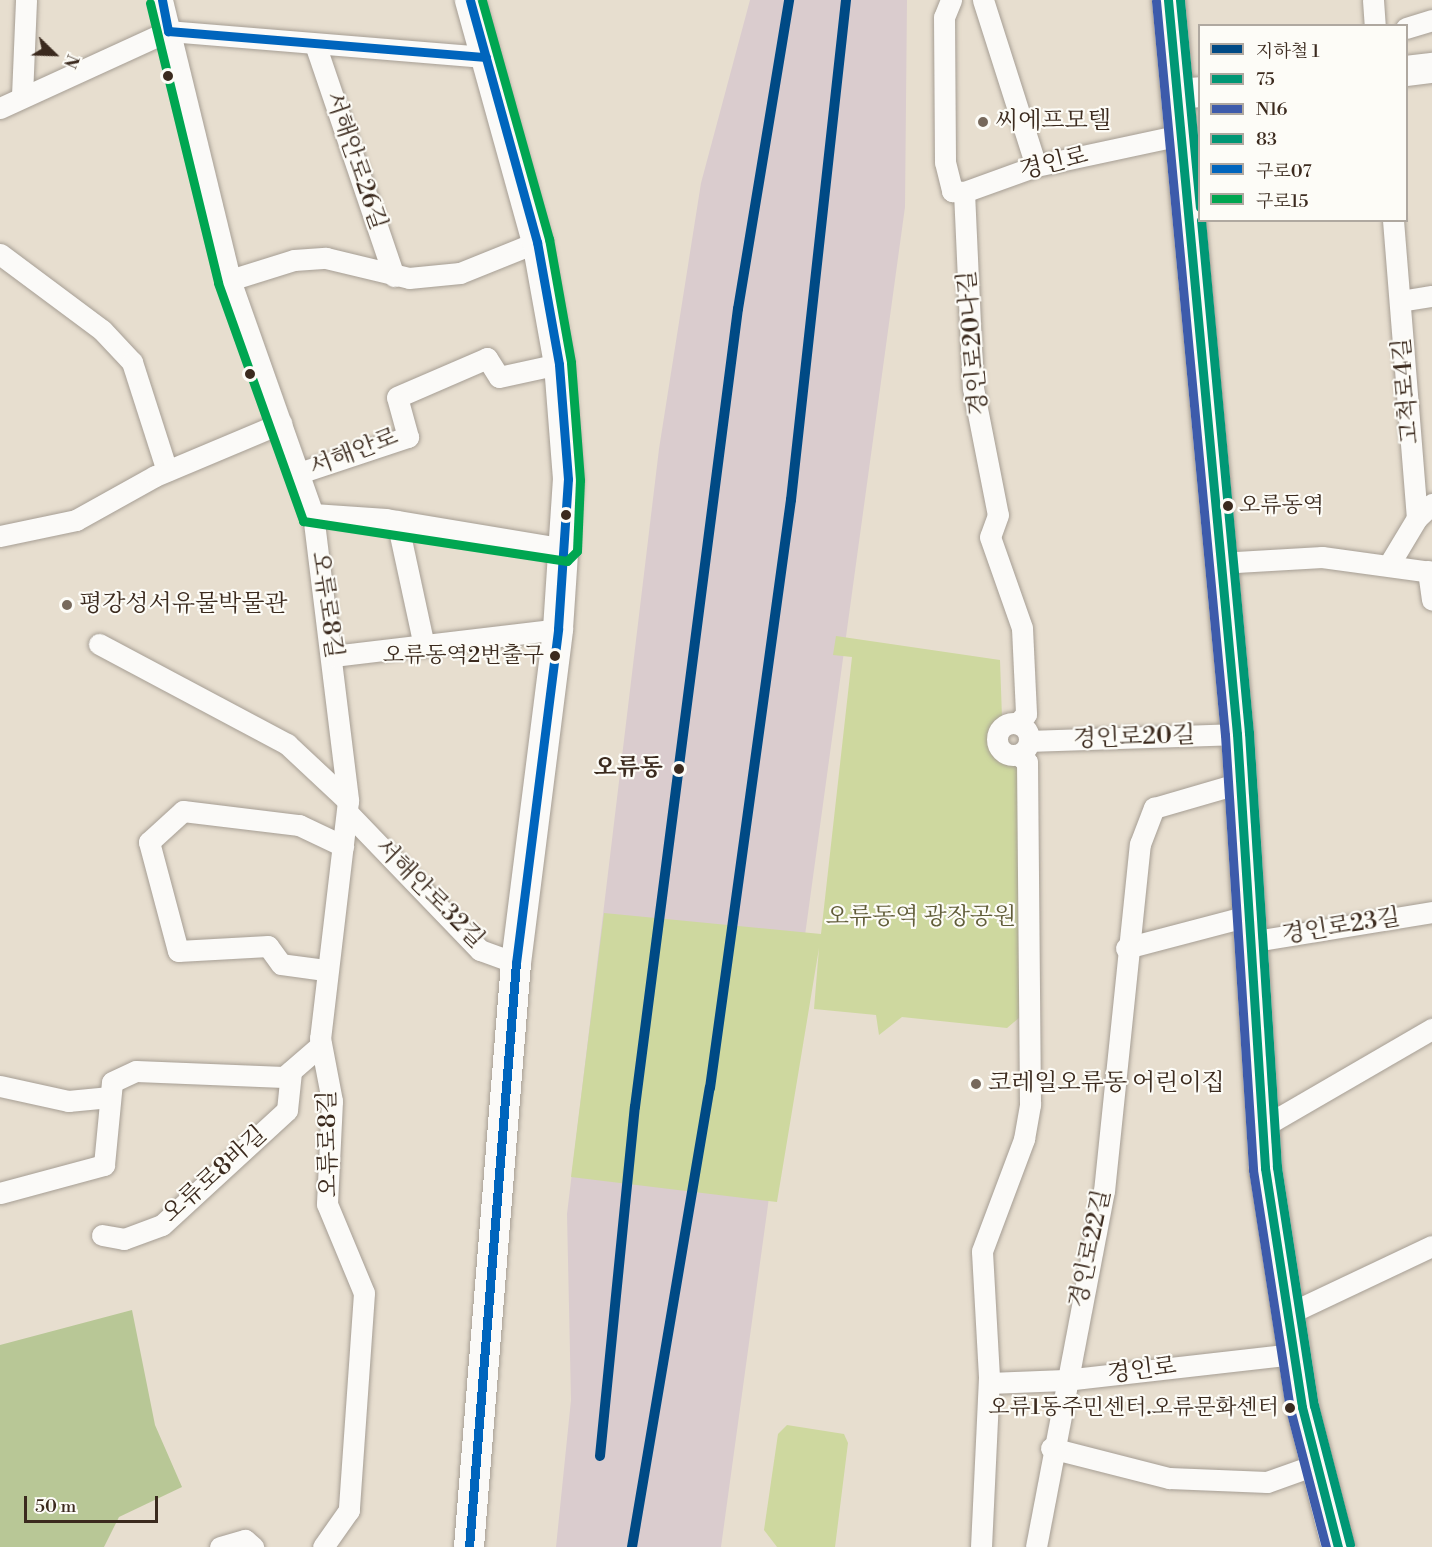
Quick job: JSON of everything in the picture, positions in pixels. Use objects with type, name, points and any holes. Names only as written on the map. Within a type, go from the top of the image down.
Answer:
[{"type":"main road","points":[[469,1547],[516,963],[558,629],[568,479],[559,364],[537,242],[470,0]]},
{"type":"main road","points":[[1168,0],[1189,93],[1181,135],[1219,563],[1238,734],[1261,1128],[1294,1354],[1315,1465],[1338,1547]]},
{"type":"main road","points":[[1408,71],[1432,68]]},
{"type":"street","points":[[22,96],[26,0]]},
{"type":"street","name":"오류로8길","points":[[162,0],[230,280],[313,514],[333,656],[349,808],[325,970],[321,1045],[332,1101],[327,1204],[364,1293],[349,1510],[323,1547]]},
{"type":"street","points":[[951,0],[944,17],[945,162],[952,190],[964,192]]},
{"type":"street","points":[[983,0],[1036,166]]},
{"type":"street","points":[[1373,0],[1375,24]]},
{"type":"street","points":[[1408,28],[1432,20]]},
{"type":"street","points":[[0,108],[22,96],[168,32],[316,47],[486,57]]},
{"type":"street","name":"서해안로26길","points":[[316,47],[394,276]]},
{"type":"street","name":"경인로","points":[[964,192],[1036,166],[1181,135]]},
{"type":"street","name":"경인로20나길","points":[[964,192],[973,388],[998,515],[990,537],[1022,628],[1026,714],[1018,723]]},
{"type":"street","name":"고척로4길","points":[[1393,222],[1424,511]]},
{"type":"street","points":[[230,280],[294,260],[326,258],[394,276],[460,273],[537,242]]},
{"type":"street","points":[[0,254],[102,330],[132,362],[167,471]]},
{"type":"street","points":[[1400,301],[1432,296]]},
{"type":"street","name":"서해안로","points":[[298,473],[408,437],[397,397],[488,358],[500,377],[559,364]]},
{"type":"street","points":[[0,537],[76,520],[167,471],[280,423]]},
{"type":"street","points":[[1390,563],[1424,511]]},
{"type":"street","points":[[313,514],[397,521],[565,549]]},
{"type":"street","points":[[397,521],[424,646]]},
{"type":"street","points":[[1219,563],[1322,557],[1390,563],[1430,571],[1432,600]]},
{"type":"street","points":[[333,656],[558,629]]},
{"type":"street","points":[[99,644],[287,744],[349,808]]},
{"type":"street","points":[[981,1547],[989,1383],[982,1251],[1024,1139],[1030,1104],[1027,762],[1024,748],[1018,723],[1002,727],[997,744],[1002,752],[1024,748]]},
{"type":"street","name":"경인로20길","points":[[1024,748],[1238,734]]},
{"type":"street","name":"경인로22길","points":[[1036,1547],[1052,1448],[1104,1191],[1120,1065],[1126,948],[1140,844],[1154,808],[1240,783]]},
{"type":"street","name":"서해안로32길","points":[[349,808],[480,950],[516,963]]},
{"type":"street","points":[[325,970],[281,964],[268,946],[178,951],[149,842],[183,811],[299,825],[344,846]]},
{"type":"street","name":"경인로23길","points":[[1249,929],[1432,912]]},
{"type":"street","points":[[1126,948],[1249,929]]},
{"type":"street","points":[[1261,1128],[1432,1029]]},
{"type":"street","points":[[0,1193],[104,1165],[112,1082],[136,1071],[284,1077],[321,1045]]},
{"type":"street","name":"오류로8바길","points":[[102,1235],[124,1239],[162,1226],[287,1110],[291,1071]]},
{"type":"street","points":[[0,1086],[68,1101],[110,1097]]},
{"type":"street","points":[[1288,1314],[1432,1246]]},
{"type":"street","name":"경인로","points":[[989,1383],[1065,1380],[1294,1354]]},
{"type":"street","points":[[1052,1448],[1169,1478],[1267,1482],[1315,1465]]},
{"type":"street","points":[[220,1547],[245,1540],[253,1547]]},
{"type":"shaded area","points":[[750,0],[907,0],[905,207],[721,1547],[556,1547],[571,1400],[567,1214],[659,449],[701,183]]},
{"type":"green space","name":"오류동역 광장공원","points":[[836,636],[1000,660],[1002,718],[992,730],[990,747],[1001,762],[1020,766],[1020,1017],[1007,1028],[902,1017],[879,1035],[876,1015],[814,1009],[819,948],[777,1202],[571,1177],[604,913],[821,934],[852,657],[833,655]]},
{"type":"green space","points":[[132,1310],[155,1425],[182,1487],[119,1517],[104,1547],[0,1547],[0,1345]]},
{"type":"green space","points":[[787,1425],[844,1434],[848,1443],[835,1547],[777,1547],[764,1530],[778,1434]]},
{"type":"metro line","name":"1","points":[[600,1456],[635,1107],[738,309],[789,0]]},
{"type":"metro line","name":"1","points":[[632,1547],[710,1088],[791,500],[846,0]]},
{"type":"transit line","name":"구로07","points":[[162,0],[168,31],[486,57]]},
{"type":"transit line","name":"구로07","points":[[469,1547],[516,963],[558,629],[568,479],[559,364],[537,242],[470,0]]},
{"type":"transit line","name":"구로15","points":[[150,3],[218,283],[303,521],[567,561],[577,551],[580,480],[571,362],[549,239],[482,0]]},
{"type":"transit line","name":"75","points":[[1168,0],[1237,734],[1265,1168],[1302,1407],[1338,1547]]},
{"type":"transit line","name":"83","points":[[1180,0],[1198,186]]},
{"type":"transit line","name":"N16","points":[[1156,1],[1225,735],[1253,1170],[1290,1409],[1326,1547]]},
{"type":"transit line","name":"83","points":[[1201,222],[1249,733],[1277,1167],[1314,1405],[1350,1544]]},
{"type":"place","name":"씨에프모텔","points":[[983,122]]},
{"type":"place","name":"오류동역","points":[[1228,506]]},
{"type":"place","name":"평강성서유물박물관","points":[[67,605]]},
{"type":"place","name":"오류동역2번출구","points":[[555,656]]},
{"type":"place","name":"오류동","points":[[679,769]]},
{"type":"place","name":"코레일오류동 어린이집","points":[[976,1084]]},
{"type":"place","name":"오류1동주민센터.오류문화센터","points":[[1290,1408]]}]
